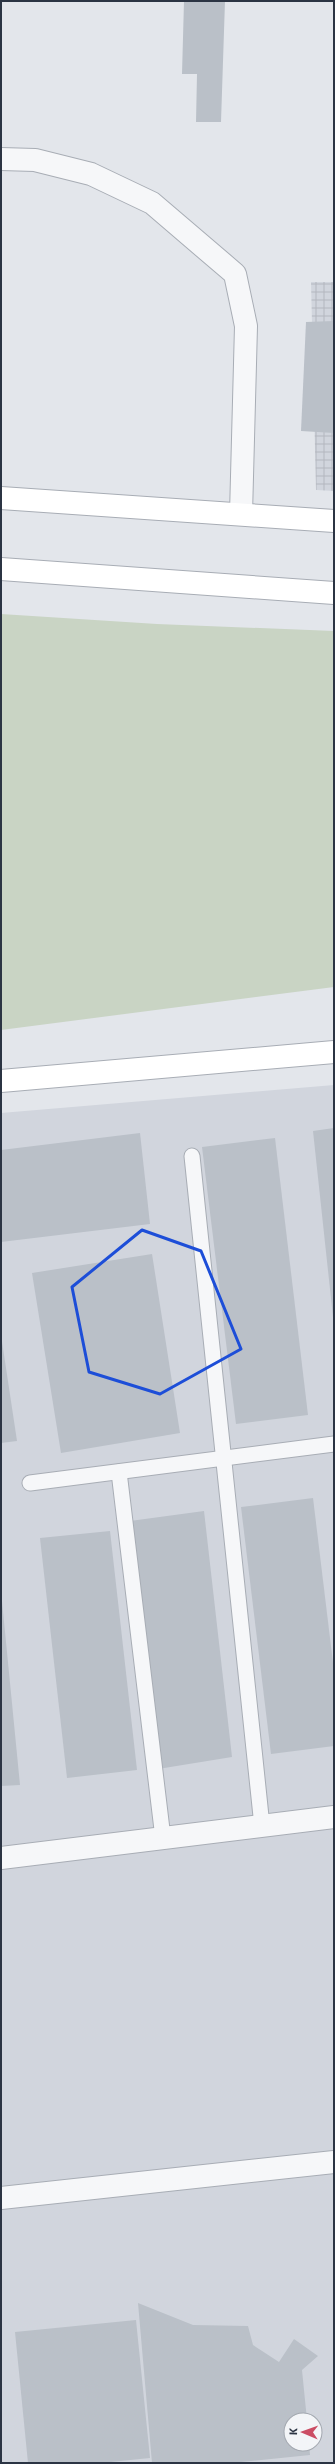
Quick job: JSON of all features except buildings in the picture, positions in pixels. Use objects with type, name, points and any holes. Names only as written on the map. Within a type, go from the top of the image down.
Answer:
[{"type":"street","points":[[1,159],[35,160],[91,174],[152,203],[236,274],[246,326],[241,514]]},
{"type":"street","points":[[1,498],[334,521]]},
{"type":"street","points":[[1,569],[334,593]]},
{"type":"street","points":[[1,1081],[334,1052]]},
{"type":"street","points":[[1,1858],[334,1817]]},
{"type":"street","points":[[1,2198],[334,2162]]},
{"type":"lane","points":[[192,1156],[262,1826]]},
{"type":"lane","points":[[30,1483],[334,1444]]},
{"type":"lane","points":[[119,1472],[163,1838]]},
{"type":"highlighted area","points":[[142,1230],[201,1251],[241,1349],[160,1394],[89,1372],[72,1287]]},
{"type":"shaded area","points":[[311,282],[334,282],[334,491],[316,490]]},
{"type":"shaded area","points":[[334,1085],[334,2463],[1,2463],[1,1113]]},
{"type":"green space","points":[[1,614],[157,624],[334,631],[334,987],[1,1030]]}]
